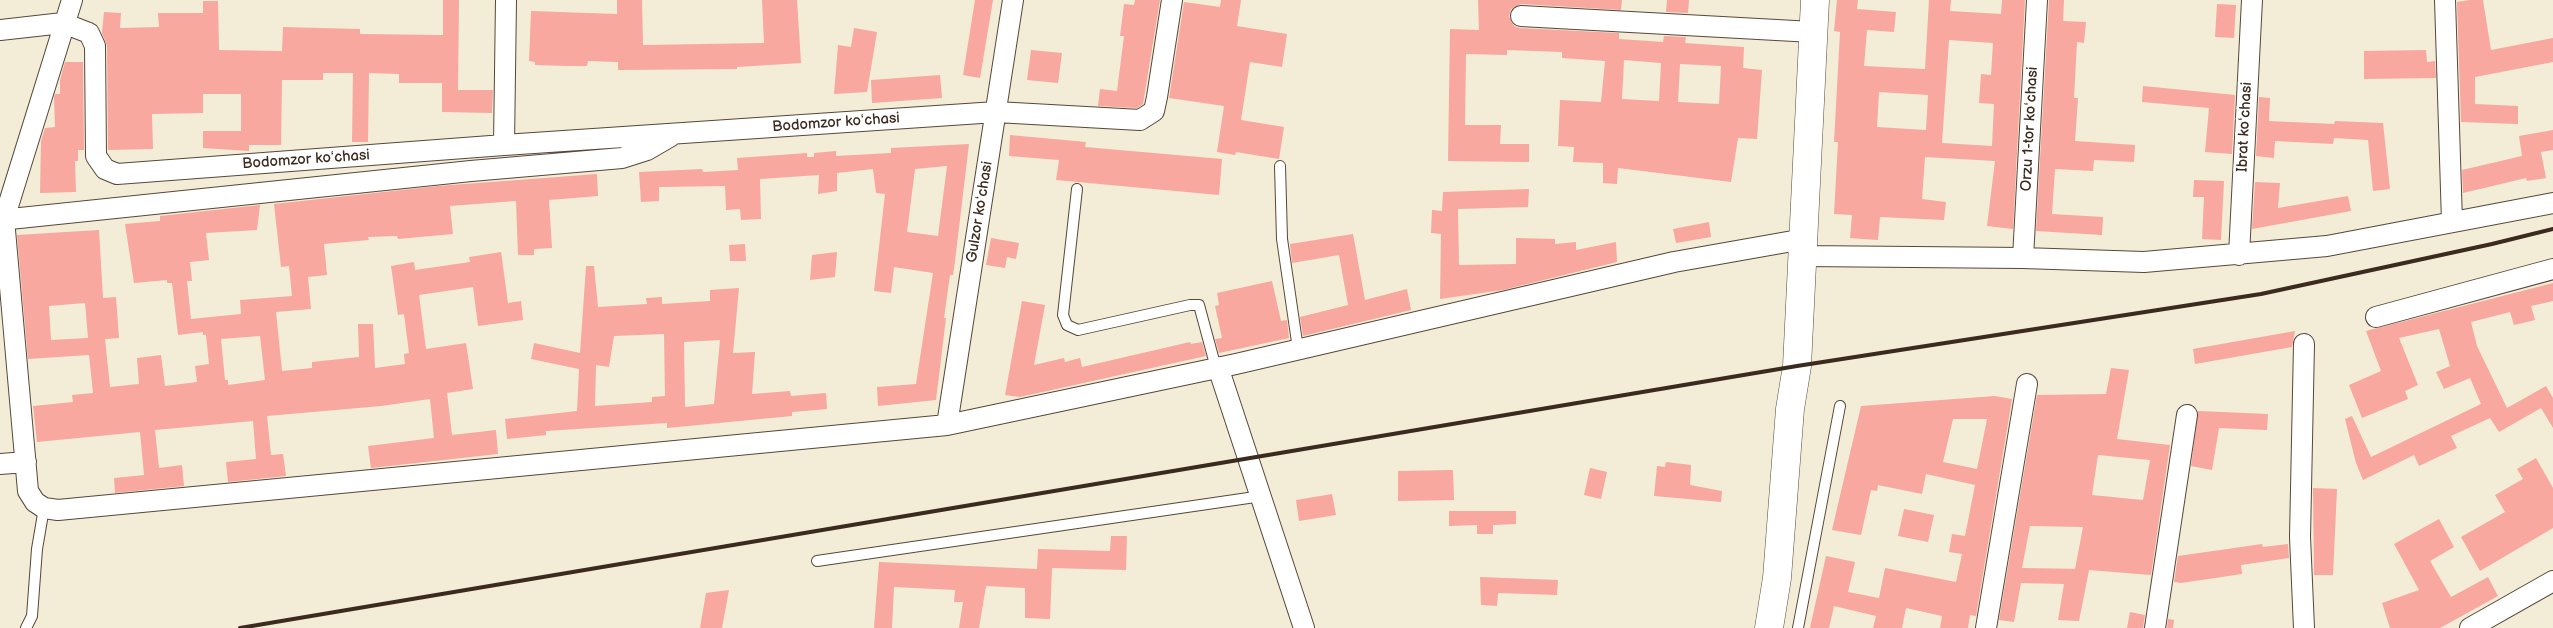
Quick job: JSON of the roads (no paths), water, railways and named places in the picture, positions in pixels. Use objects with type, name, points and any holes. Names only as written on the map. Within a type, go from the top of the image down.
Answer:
[{"type":"main road","points":[[1769,628],[1777,578],[1790,409],[1797,366],[1815,0]]},
{"type":"street","points":[[72,0],[63,23],[2,219],[28,491],[35,502],[44,508],[68,509],[948,425],[1298,350],[1674,262],[1804,248],[2144,262],[2327,246],[2553,203]]},
{"type":"street","points":[[504,144],[506,0]]},
{"type":"street","name":"Gulzor koʻchasi","points":[[948,425],[1013,0]]},
{"type":"street","name":"Bodomzor koʻchasi","points":[[63,23],[89,33],[95,46],[96,156],[105,169],[117,174],[504,144],[996,112],[1140,120],[1154,111],[1172,0]]},
{"type":"street","name":"Orzu 1-tor koʻchasi","points":[[2023,258],[2037,0]]},
{"type":"street","name":"Ibrat koʻchasi","points":[[2239,254],[2252,0]]},
{"type":"street","points":[[2446,0],[2452,222]]},
{"type":"street","points":[[1521,16],[1813,32]]},
{"type":"street","points":[[0,30],[63,23]]},
{"type":"street","name":"Bodomzor koʻchasi","points":[[2,219],[471,171],[622,158],[647,150],[675,133]]},
{"type":"street","points":[[2376,317],[2553,269]]},
{"type":"street","points":[[2304,344],[2300,538],[2304,628]]},
{"type":"street","points":[[1217,368],[1262,496],[1304,628]]},
{"type":"street","points":[[1986,628],[2026,384]]},
{"type":"street","points":[[2156,628],[2187,415]]},
{"type":"street","points":[[0,464],[26,462]]},
{"type":"street","points":[[2470,628],[2553,581]]},
{"type":"lane","points":[[1280,166],[1282,239],[1298,350]]},
{"type":"lane","points":[[1077,189],[1063,316],[1068,325],[1078,330],[1190,305],[1199,305],[1217,368]]},
{"type":"lane","points":[[1798,628],[1840,406]]},
{"type":"lane","points":[[817,561],[1262,496]]},
{"type":"lane","points":[[26,628],[32,616],[37,548],[44,508]]},
{"type":"railway","points":[[240,628],[1797,366],[2261,294],[2553,229]]}]
